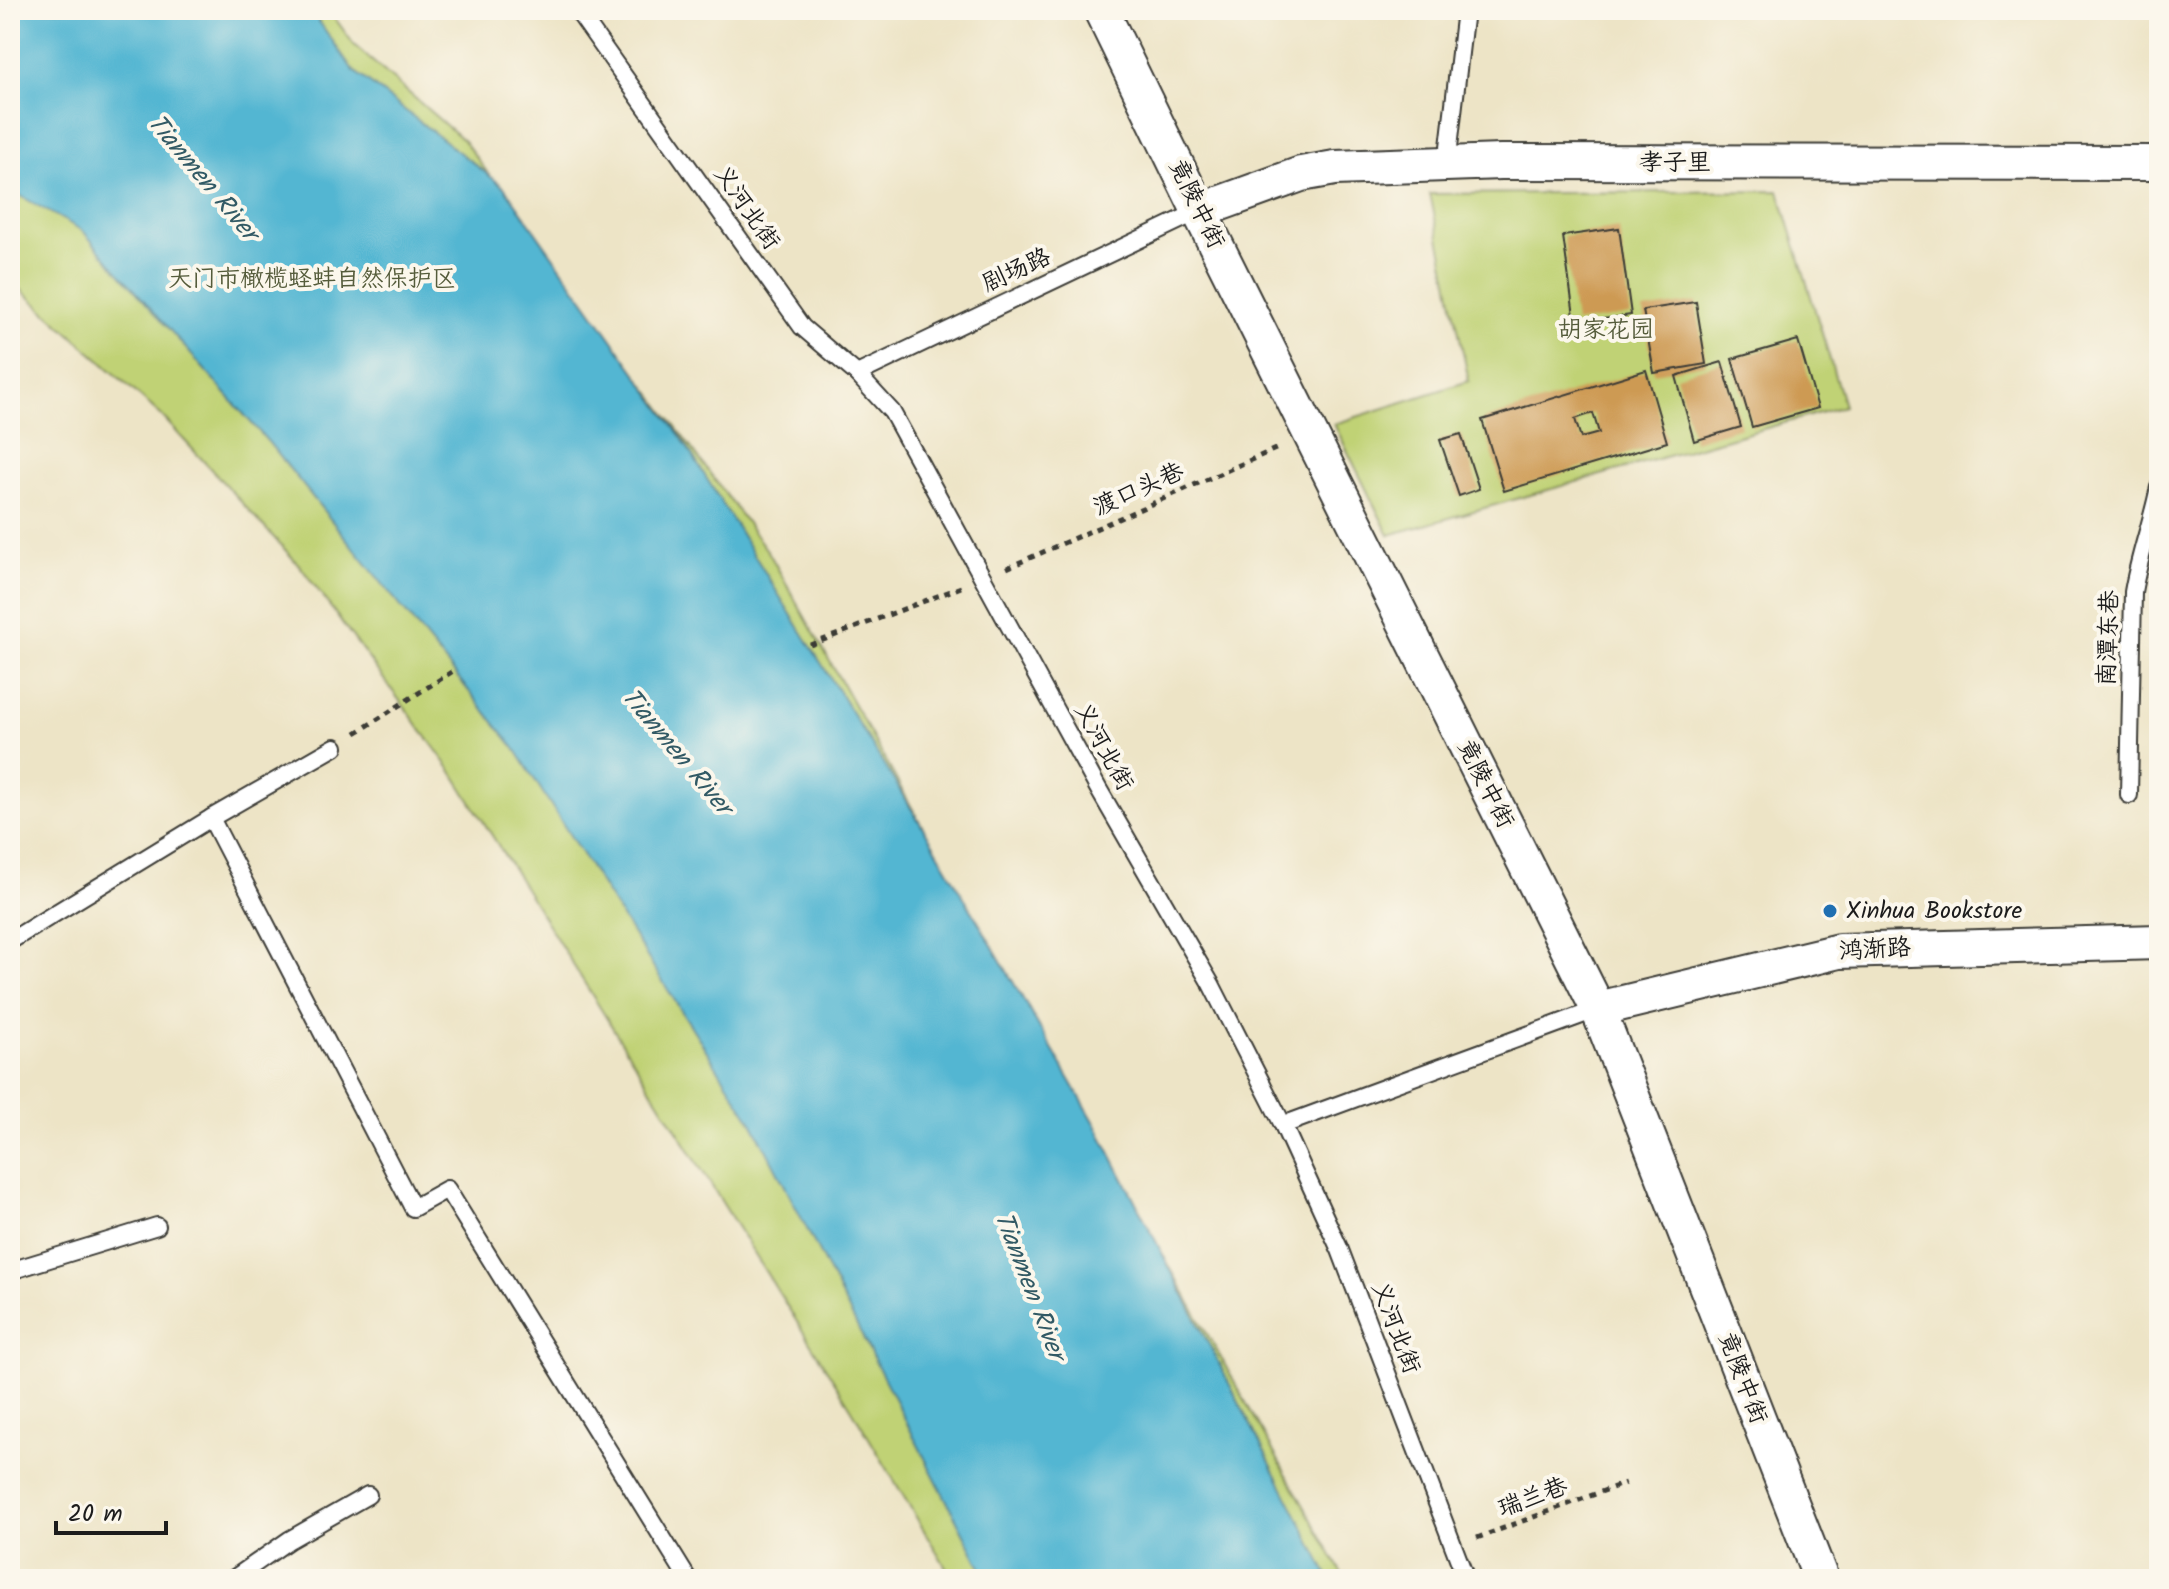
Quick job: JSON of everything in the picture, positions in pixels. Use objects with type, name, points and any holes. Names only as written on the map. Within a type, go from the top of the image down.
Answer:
[{"type":"street","name":"竟陵中街","points":[[1101,10],[1598,1009],[1821,1579]]},
{"type":"street","name":"孝子里","points":[[1199,211],[1301,174],[1335,168],[1447,164],[2159,163]]},
{"type":"street","name":"鸿渐路","points":[[1598,1009],[1839,951],[2159,942]]},
{"type":"lane","name":"义河北街","points":[[577,10],[802,327],[857,374],[892,412],[1091,777],[1211,984],[1283,1125],[1340,1250],[1466,1579]]},
{"type":"lane","points":[[1447,164],[1465,10]]},
{"type":"lane","name":"剧场路","points":[[857,374],[1199,211]]},
{"type":"lane","name":"南潭东巷","points":[[2129,795],[2133,592],[2159,487]]},
{"type":"lane","points":[[10,941],[211,818],[335,747]]},
{"type":"lane","points":[[211,818],[413,1208],[447,1189],[688,1579]]},
{"type":"lane","points":[[1283,1125],[1598,1009]]},
{"type":"lane","points":[[10,1271],[157,1226]]},
{"type":"lane","points":[[233,1579],[289,1540],[368,1495]]},
{"type":"path","name":"渡口头巷","points":[[810,645],[983,579],[1310,434]]},
{"type":"path","points":[[335,747],[453,671]]},
{"type":"path","name":"瑞兰巷","points":[[1453,1547],[1625,1483]]},
{"type":"green space","name":"天门市橄榄蛏蚌自然保护区","points":[[10,10],[329,10],[355,46],[464,141],[769,553],[1345,1579],[953,1579],[851,1408],[451,770],[300,566],[162,416],[10,280]]},
{"type":"green space","name":"胡家花园","points":[[1779,191],[1844,406],[1389,535],[1334,424],[1469,381],[1430,194]]},
{"type":"water","name":"天门市橄榄蛏蚌自然保护区","points":[[10,10],[311,10],[353,70],[504,187],[681,437],[932,842],[1095,1123],[1330,1579],[987,1579],[753,1124],[514,747],[269,443],[83,231],[10,190]]},
{"type":"building","points":[[1619,228],[1631,315],[1575,323],[1563,236]]},
{"type":"building","points":[[1696,302],[1706,364],[1654,373],[1643,310]]},
{"type":"building","points":[[1798,340],[1818,408],[1752,427],[1732,359]]},
{"type":"building","points":[[1722,362],[1741,427],[1694,441],[1676,376]]},
{"type":"building","points":[[1646,370],[1667,442],[1504,491],[1482,420]],"holes":[[[1593,413],[1599,433],[1581,438],[1575,419]]]},
{"type":"building","points":[[1461,434],[1479,489],[1459,496],[1440,440]]},
{"type":"place","name":"Xinhua Bookstore","points":[[1830,911]]},
{"type":"water label","name":"Tianmen River","points":[[202,178]]},
{"type":"water label","name":"Tianmen River","points":[[676,752]]},
{"type":"water label","name":"Tianmen River","points":[[1029,1286]]}]
